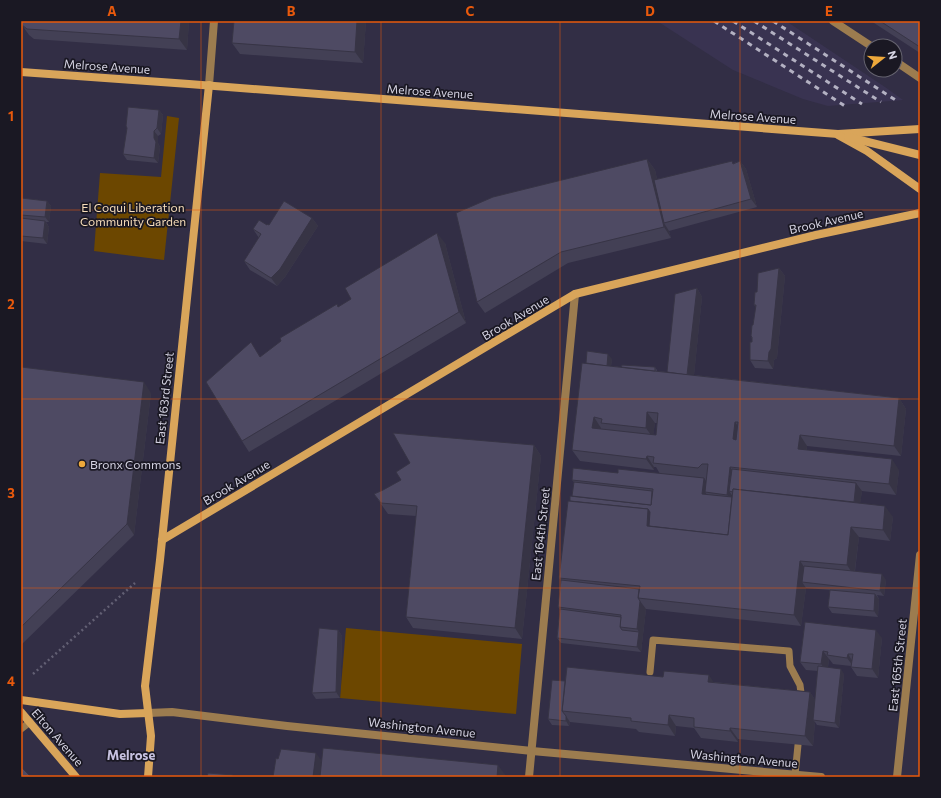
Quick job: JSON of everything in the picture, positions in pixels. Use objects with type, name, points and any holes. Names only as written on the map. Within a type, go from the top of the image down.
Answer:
[{"type":"main road","name":"Melrose Avenue","points":[[21,72],[209,85],[308,94],[838,134],[920,129]]},
{"type":"main road","name":"East 163rd Street","points":[[148,777],[151,736],[145,686],[162,540],[209,85]]},
{"type":"main road","name":"Melrose Avenue","points":[[838,134],[920,156]]},
{"type":"main road","points":[[838,134],[867,151],[920,189]]},
{"type":"main road","name":"Brook Avenue","points":[[162,540],[575,294],[816,235],[920,213]]},
{"type":"main road","name":"Washington Avenue","points":[[21,700],[120,714],[148,713]]},
{"type":"main road","name":"Elton Avenue","points":[[21,712],[76,777]]},
{"type":"street","name":"East 163rd Street","points":[[209,85],[214,21]]},
{"type":"street","points":[[833,21],[863,41]]},
{"type":"street","points":[[903,66],[920,78]]},
{"type":"street","name":"East 164th Street","points":[[529,777],[575,294]]},
{"type":"street","name":"East 165th Street","points":[[897,777],[920,555]]},
{"type":"street","name":"Washington Avenue","points":[[148,713],[172,712],[286,726],[740,773],[821,777]]},
{"type":"lane","points":[[650,672],[653,640],[788,651],[790,666],[800,685],[802,701]]},
{"type":"lane","points":[[21,729],[30,722]]},
{"type":"lane","points":[[795,775],[798,745]]},
{"type":"path","points":[[32,674],[135,583]]},
{"type":"shaded area","points":[[657,21],[786,21],[863,72],[863,78],[872,78],[903,100],[828,106],[803,99],[733,70]]},
{"type":"green space","name":"El Coqui Liberation Community Garden","points":[[167,116],[179,118],[164,260],[94,251],[100,173],[161,177]]},
{"type":"green space","points":[[346,628],[522,644],[516,714],[340,698]]},
{"type":"building","points":[[21,21],[181,21],[179,39],[27,29],[22,25]]},
{"type":"building","points":[[234,21],[357,21],[355,52],[232,43]]},
{"type":"building","points":[[880,21],[920,21],[920,47]]},
{"type":"building","points":[[128,107],[159,110],[157,128],[154,131],[154,138],[156,142],[154,158],[123,154],[127,128]]},
{"type":"building","points":[[647,159],[664,227],[561,252],[477,302],[456,213],[493,197]]},
{"type":"building","points":[[732,161],[733,164],[740,161],[751,199],[664,223],[654,180]]},
{"type":"building","points":[[21,198],[47,201],[45,217],[21,215]]},
{"type":"building","points":[[284,201],[312,218],[280,269],[271,278],[244,261],[261,234],[253,229],[259,220],[269,225]]},
{"type":"building","points":[[21,218],[45,221],[43,238],[21,236]]},
{"type":"building","points":[[437,233],[459,312],[242,441],[206,382],[251,342],[260,357],[281,341],[280,338],[337,304],[338,307],[351,299],[345,288]]},
{"type":"building","points":[[779,268],[771,349],[769,352],[768,361],[750,360],[750,342],[752,342],[751,336],[756,305],[754,305],[755,292],[757,292],[758,273]]},
{"type":"building","points":[[697,288],[687,375],[667,372],[675,294]]},
{"type":"building","points":[[587,351],[608,354],[607,366],[586,363]]},
{"type":"building","points":[[582,363],[899,398],[894,446],[800,435],[798,449],[892,459],[889,484],[730,467],[727,495],[705,492],[708,464],[702,464],[698,468],[653,463],[654,457],[647,456],[646,459],[572,450]],"holes":[[[647,412],[658,413],[656,435],[592,428],[594,417],[602,419],[601,423],[646,428]],[[735,422],[738,422],[736,440],[733,439]]]},
{"type":"building","points":[[622,365],[655,367],[655,371],[621,367]]},
{"type":"building","name":"Bronx Commons","points":[[21,367],[144,382],[127,524],[21,627]]},
{"type":"building","points":[[393,433],[534,445],[515,628],[406,617],[417,506],[381,503],[374,494],[401,480],[396,472],[410,463]]},
{"type":"building","points":[[573,468],[618,473],[618,469],[704,478],[702,494],[732,497],[728,535],[649,526],[650,512],[648,509],[570,501],[570,496],[651,505],[653,489],[572,480]]},
{"type":"building","points":[[732,469],[856,483],[854,502],[733,489],[733,492],[729,491]]},
{"type":"building","points":[[574,482],[652,491],[651,505],[572,496]]},
{"type":"building","points":[[733,489],[885,506],[883,530],[851,527],[847,565],[800,561],[794,615],[638,598],[640,586],[559,578],[568,501],[648,509],[647,526],[728,535]]},
{"type":"building","points":[[804,566],[882,574],[880,591],[802,582]]},
{"type":"building","points":[[561,580],[639,589],[638,598],[640,601],[637,629],[620,627],[621,615],[558,607]]},
{"type":"building","points":[[830,590],[875,594],[874,611],[828,607]]},
{"type":"building","points":[[560,609],[621,617],[620,627],[622,630],[639,632],[637,647],[557,638]]},
{"type":"building","points":[[805,622],[876,630],[872,669],[851,667],[853,654],[848,654],[847,658],[827,655],[828,652],[823,651],[821,664],[800,662]]},
{"type":"building","points":[[319,628],[338,630],[336,692],[312,693]]},
{"type":"building","points":[[818,666],[841,669],[835,723],[813,720]]},
{"type":"building","points":[[567,667],[663,677],[664,671],[709,675],[708,682],[810,692],[805,736],[730,728],[730,731],[694,727],[694,718],[669,715],[668,725],[631,721],[631,718],[562,711]]},
{"type":"building","points":[[552,680],[565,681],[562,711],[566,716],[566,721],[548,719]]},
{"type":"building","points":[[323,748],[498,765],[497,777],[320,777]]},
{"type":"building","points":[[281,749],[316,753],[313,777],[273,777],[276,758],[278,759]]},
{"type":"building","points":[[21,767],[31,777],[21,777]]},
{"type":"building","points":[[208,773],[233,775],[232,777],[207,777]]},
{"type":"railway","points":[[714,21],[845,106]]},
{"type":"railway","points":[[733,21],[862,104]]},
{"type":"railway","points":[[754,21],[881,102]]},
{"type":"railway","points":[[773,21],[897,101]]},
{"type":"place","name":"Bronx Commons","points":[[82,464]]},
{"type":"district","name":"Melrose","points":[[131,755]]}]
